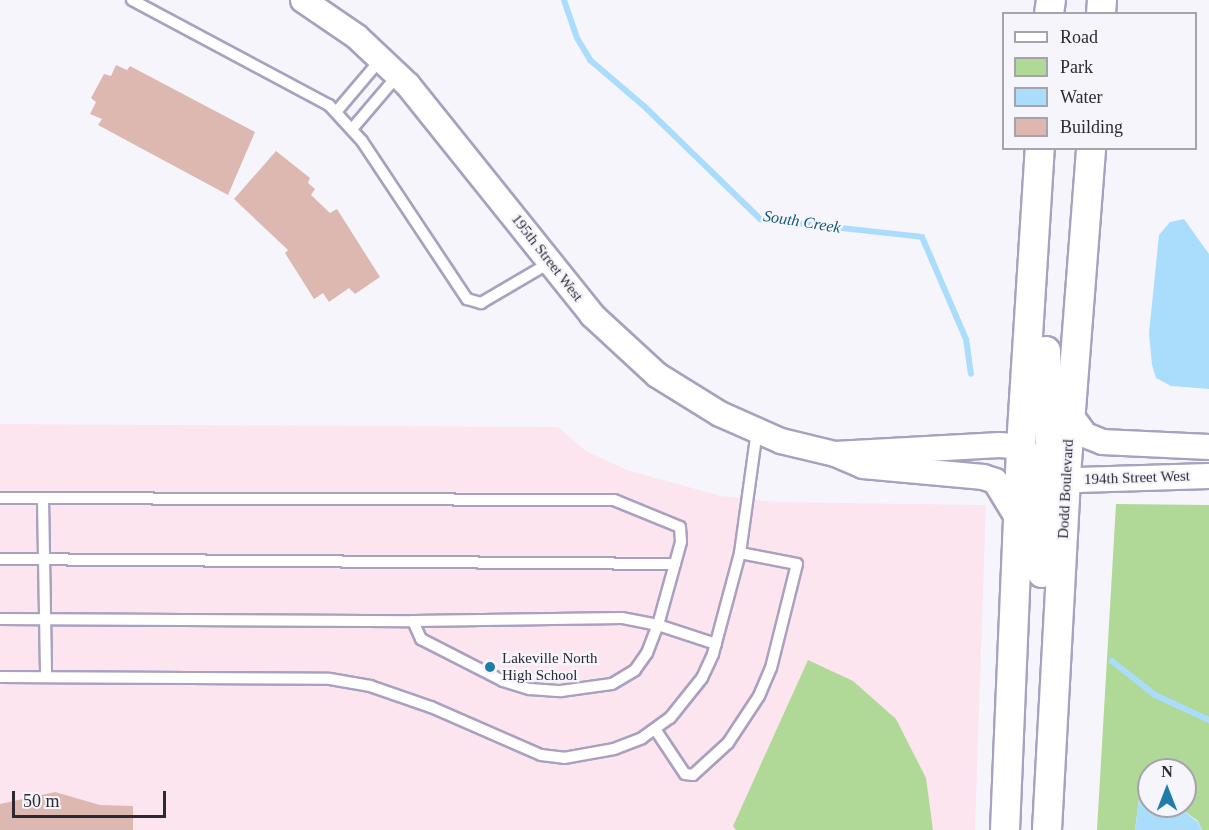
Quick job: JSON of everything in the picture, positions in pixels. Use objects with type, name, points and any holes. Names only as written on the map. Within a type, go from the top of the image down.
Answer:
[{"type":"main road","points":[[1005,830],[1018,519],[1040,150]]},
{"type":"main road","points":[[1056,150],[1045,397],[1050,447],[1056,463],[1066,475]]},
{"type":"main road","name":"Dodd Boulevard","points":[[1047,830],[1066,475],[1091,150]]},
{"type":"main road","points":[[1022,447],[1039,483],[1043,537],[1031,816],[1035,830]]},
{"type":"street","name":"195th Street West","points":[[303,0],[389,67],[449,131],[550,262],[608,331],[640,361],[700,404],[757,430],[835,454],[863,466],[892,471],[976,474],[995,482],[1018,519]]},
{"type":"street","name":"194th Street West","points":[[1071,414],[1085,435],[1102,442],[1209,447]]},
{"type":"street","name":"195th Street West","points":[[835,454],[1000,445],[1022,447]]},
{"type":"street","name":"194th Street West","points":[[1066,475],[1078,480],[1209,476]]},
{"type":"lane","points":[[132,0],[329,105],[351,129],[467,299],[481,303],[550,262]]},
{"type":"lane","points":[[336,112],[389,67]]},
{"type":"lane","points":[[351,129],[389,67]]},
{"type":"lane","points":[[0,677],[330,679],[401,696],[519,748],[564,758],[614,749],[655,729],[670,718],[702,678],[716,644],[740,553],[757,430]]},
{"type":"lane","points":[[0,498],[614,500],[677,523],[682,535],[658,625],[635,670],[612,684],[561,691],[530,689],[503,681],[421,639],[413,621]]},
{"type":"lane","points":[[43,499],[46,677]]},
{"type":"lane","points":[[655,729],[685,774],[693,775],[728,743],[759,696],[780,634],[797,564],[740,553]]},
{"type":"lane","points":[[0,559],[675,564]]},
{"type":"lane","points":[[0,619],[413,621],[622,618],[658,625],[716,644]]},
{"type":"shaded area","name":"Lakeville North High School","points":[[0,424],[558,427],[586,451],[627,470],[721,496],[777,502],[986,505],[975,830],[0,830]]},
{"type":"green space","points":[[1116,504],[1209,505],[1209,830],[1202,830],[1194,818],[1197,818],[1197,758],[1137,758],[1135,830],[1097,830]]},
{"type":"green space","points":[[808,660],[853,681],[896,719],[926,778],[933,830],[736,830],[733,826]]},
{"type":"water","points":[[1184,219],[1209,254],[1209,389],[1171,386],[1156,378],[1152,365],[1149,333],[1159,235],[1170,222]]},
{"type":"water","points":[[1137,815],[1137,818],[1193,818],[1202,830],[1135,830]]},
{"type":"building","points":[[116,65],[127,70],[130,66],[255,132],[228,195],[98,125],[102,119],[90,114],[96,102],[91,98],[104,74],[111,76]]},
{"type":"building","points":[[276,151],[310,178],[308,183],[315,189],[311,195],[330,213],[337,209],[380,277],[355,294],[349,288],[329,302],[323,293],[314,299],[285,253],[288,250],[234,199]]},
{"type":"building","points":[[55,792],[100,805],[133,806],[133,830],[0,830],[0,804]]},
{"type":"waterway","name":"South Creek","points":[[564,0],[577,38],[590,60],[645,107],[760,219],[922,237],[966,339],[971,374]]},
{"type":"waterway","name":"South Creek","points":[[1112,661],[1155,695],[1209,720]]},
{"type":"place","name":"Lakeville North High School","points":[[490,667]]}]
